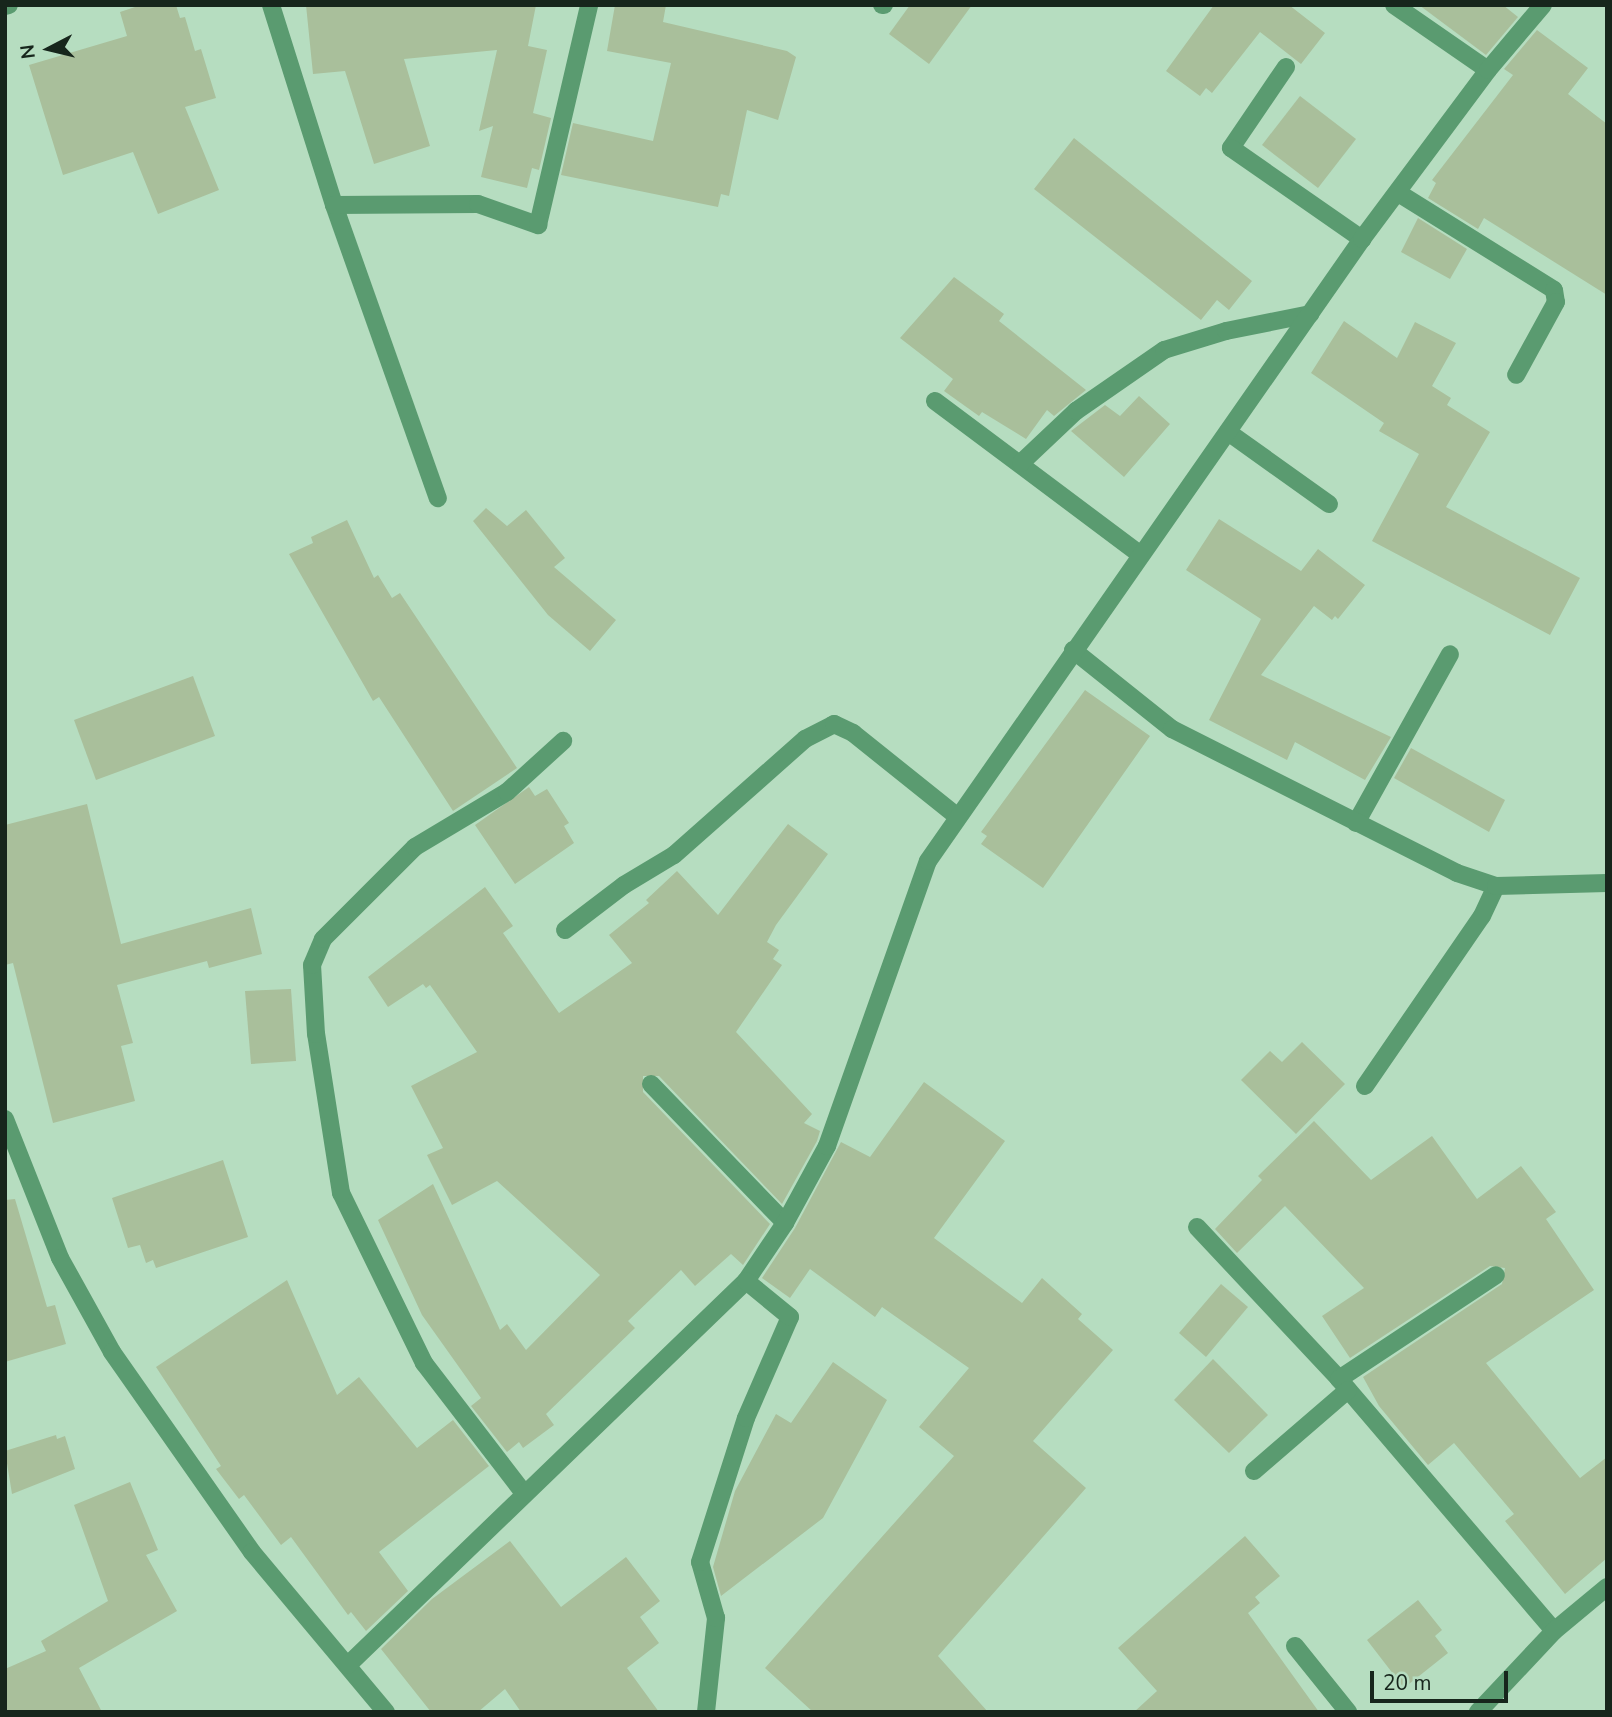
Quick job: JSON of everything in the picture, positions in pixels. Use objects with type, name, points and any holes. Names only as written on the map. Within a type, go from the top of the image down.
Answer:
[{"type":"street","points":[[271,5],[334,205],[438,498]]},
{"type":"street","points":[[334,205],[478,204],[538,225],[589,5]]},
{"type":"street","points":[[1394,5],[1488,70]]},
{"type":"street","points":[[348,1665],[523,1492],[746,1281],[785,1223],[827,1146],[928,861],[1073,649],[1363,239],[1400,194],[1488,70],[1543,5]]},
{"type":"street","points":[[1286,67],[1231,148],[1363,239]]},
{"type":"street","points":[[1400,194],[1554,290],[1556,302],[1516,375]]},
{"type":"street","points":[[1021,463],[1076,411],[1164,350],[1226,331],[1310,314]]},
{"type":"street","points":[[935,401],[1141,555]]},
{"type":"street","points":[[1228,432],[1329,504]]},
{"type":"street","points":[[1073,649],[1172,729],[1457,873],[1496,886],[1607,883]]},
{"type":"street","points":[[1356,823],[1450,654]]},
{"type":"street","points":[[565,930],[624,885],[674,855],[805,739],[834,724],[853,733],[958,817]]},
{"type":"street","points":[[523,1492],[425,1363],[341,1193],[316,1034],[312,965],[323,939],[415,846],[507,792],[562,741]]},
{"type":"street","points":[[1366,1086],[1482,916],[1496,886]]},
{"type":"street","points":[[651,1084],[785,1223]]},
{"type":"street","points":[[5,1119],[60,1258],[111,1352],[252,1552],[386,1712]]},
{"type":"street","points":[[1197,1227],[1343,1385],[1554,1631]]},
{"type":"street","points":[[1254,1471],[1343,1385],[1496,1275]]},
{"type":"street","points":[[706,1712],[716,1618],[700,1562],[746,1418],[790,1317],[746,1281]]},
{"type":"street","points":[[1478,1712],[1554,1631],[1607,1587]]},
{"type":"street","points":[[1295,1646],[1348,1712]]},
{"type":"building","points":[[141,5],[176,5],[180,18],[185,17],[195,51],[201,49],[216,98],[185,107],[219,190],[158,214],[133,152],[63,175],[29,65],[127,36],[120,12]]},
{"type":"building","points":[[306,5],[536,5],[528,46],[547,50],[533,113],[551,118],[539,170],[532,168],[527,188],[481,177],[493,126],[479,131],[497,50],[404,59],[430,146],[374,164],[345,71],[313,74]]},
{"type":"building","points":[[615,5],[666,5],[663,22],[787,51],[796,57],[778,120],[747,110],[729,196],[721,194],[718,207],[561,175],[573,123],[653,141],[671,63],[607,51]]},
{"type":"building","points":[[910,5],[972,5],[929,64],[889,34]]},
{"type":"building","points":[[1214,5],[1289,5],[1325,33],[1301,64],[1260,32],[1212,93],[1206,88],[1200,96],[1166,71]]},
{"type":"building","points":[[1419,5],[1503,5],[1518,17],[1486,55]]},
{"type":"building","points":[[1537,30],[1588,68],[1568,94],[1607,124],[1607,295],[1484,218],[1478,229],[1428,198],[1436,183],[1432,180],[1513,75],[1504,69]]},
{"type":"building","points":[[1300,96],[1356,139],[1318,188],[1262,145]]},
{"type":"building","points":[[1074,138],[1252,281],[1229,310],[1217,300],[1201,320],[1034,189]]},
{"type":"building","points":[[1418,218],[1467,249],[1450,279],[1401,252]]},
{"type":"building","points":[[954,277],[1004,314],[999,321],[1086,390],[1054,416],[1047,410],[1026,439],[982,412],[979,416],[944,391],[953,379],[900,338]]},
{"type":"building","points":[[1344,321],[1397,358],[1415,322],[1456,343],[1432,386],[1451,398],[1447,405],[1490,432],[1446,507],[1580,578],[1550,635],[1372,541],[1419,454],[1379,431],[1384,423],[1311,373]]},
{"type":"building","points":[[1139,396],[1170,424],[1124,477],[1071,431],[1105,405],[1120,416]]},
{"type":"building","points":[[486,508],[507,526],[526,510],[565,558],[554,567],[616,620],[590,651],[548,615],[473,521]]},
{"type":"building","points":[[1219,519],[1301,571],[1318,549],[1365,585],[1338,619],[1335,616],[1332,620],[1314,606],[1261,675],[1391,737],[1365,780],[1295,742],[1287,760],[1209,720],[1261,619],[1186,570]]},
{"type":"building","points":[[347,520],[374,578],[378,575],[392,598],[400,593],[517,768],[453,811],[379,697],[373,701],[289,554],[313,543],[311,537]]},
{"type":"building","points":[[193,676],[215,736],[96,780],[74,720]]},
{"type":"building","points":[[1085,690],[1150,736],[1043,888],[981,844],[987,836],[981,832]]},
{"type":"building","points":[[1411,748],[1505,800],[1489,832],[1394,778]]},
{"type":"building","points":[[529,787],[535,796],[547,789],[569,823],[564,826],[574,843],[515,884],[475,825]]},
{"type":"building","points":[[87,804],[121,944],[251,908],[262,954],[209,968],[207,961],[117,985],[133,1043],[121,1046],[135,1101],[53,1123],[13,963],[5,965],[5,825]]},
{"type":"building","points":[[788,824],[828,854],[776,925],[767,942],[779,950],[773,959],[782,965],[736,1032],[812,1114],[804,1123],[820,1131],[817,1141],[782,1204],[659,1076],[643,1076],[643,1092],[770,1224],[743,1265],[731,1254],[695,1286],[681,1270],[628,1321],[635,1328],[546,1414],[554,1425],[523,1448],[519,1442],[507,1452],[471,1406],[481,1398],[422,1315],[378,1220],[433,1184],[500,1330],[507,1324],[526,1350],[600,1275],[497,1181],[452,1205],[427,1155],[443,1148],[411,1086],[477,1052],[430,985],[426,988],[423,984],[388,1007],[368,977],[485,887],[513,926],[503,933],[559,1013],[632,963],[609,935],[649,903],[646,900],[677,871],[718,915]]},
{"type":"building","points":[[291,989],[296,1061],[251,1064],[245,991]]},
{"type":"building","points":[[1302,1042],[1345,1084],[1296,1134],[1241,1080],[1270,1051],[1282,1062]]},
{"type":"building","points":[[924,1082],[1005,1141],[934,1238],[1022,1303],[1042,1278],[1082,1314],[1078,1319],[1113,1350],[1033,1441],[1086,1488],[938,1656],[988,1712],[813,1712],[765,1668],[954,1456],[919,1427],[969,1368],[882,1307],[875,1317],[810,1269],[790,1298],[762,1278],[795,1228],[841,1142],[870,1157]]},
{"type":"building","points":[[1314,1121],[1371,1180],[1432,1136],[1477,1199],[1521,1166],[1556,1212],[1546,1219],[1594,1290],[1486,1363],[1580,1478],[1607,1457],[1607,1558],[1565,1594],[1505,1521],[1514,1514],[1454,1443],[1428,1465],[1379,1406],[1363,1377],[1502,1284],[1505,1268],[1490,1266],[1350,1358],[1322,1316],[1364,1288],[1285,1206],[1237,1253],[1215,1229],[1262,1180],[1258,1176]]},
{"type":"building","points":[[223,1160],[248,1237],[156,1268],[153,1260],[146,1263],[140,1245],[128,1248],[112,1198]]},
{"type":"building","points":[[15,1199],[47,1307],[55,1305],[66,1344],[5,1362],[5,1200]]},
{"type":"building","points":[[287,1280],[337,1395],[359,1377],[417,1448],[453,1420],[489,1466],[379,1552],[408,1591],[366,1631],[351,1612],[348,1615],[291,1537],[281,1545],[244,1495],[239,1499],[216,1469],[221,1466],[156,1367]]},
{"type":"building","points":[[1221,1284],[1248,1307],[1206,1357],[1179,1333]]},
{"type":"building","points":[[1213,1359],[1268,1415],[1229,1453],[1174,1400]]},
{"type":"building","points":[[833,1362],[887,1400],[823,1518],[721,1596],[713,1567],[735,1491],[776,1414],[791,1423]]},
{"type":"building","points":[[56,1435],[57,1439],[65,1436],[75,1469],[12,1494],[5,1451]]},
{"type":"building","points":[[130,1482],[158,1550],[146,1555],[177,1611],[79,1668],[102,1712],[5,1712],[5,1669],[46,1651],[41,1641],[108,1601],[74,1505]]},
{"type":"building","points":[[1245,1536],[1280,1576],[1255,1597],[1260,1603],[1248,1613],[1319,1712],[1134,1712],[1157,1691],[1118,1648]]},
{"type":"building","points":[[510,1541],[561,1607],[626,1557],[660,1601],[640,1617],[659,1643],[627,1668],[659,1712],[521,1712],[505,1689],[478,1712],[431,1712],[381,1649],[432,1599]]},
{"type":"building","points":[[1418,1600],[1442,1630],[1435,1636],[1448,1653],[1404,1688],[1367,1640]]}]
